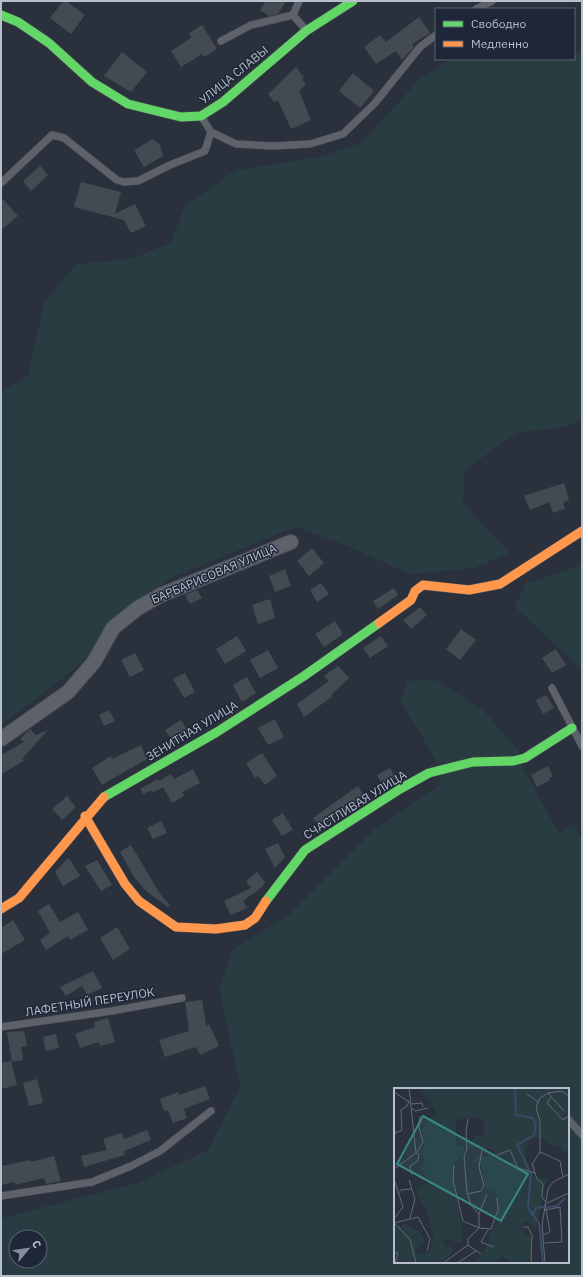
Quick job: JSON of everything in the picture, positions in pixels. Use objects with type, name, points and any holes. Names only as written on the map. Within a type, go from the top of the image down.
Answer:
[{"type":"street","name":"УЛИЦА СЛАВЫ","points":[[1,15],[18,22],[49,43],[92,82],[128,104],[181,117],[201,116],[223,102],[306,31],[353,1]]},
{"type":"street","name":"ЗЕНИТНАЯ УЛИЦА","points":[[1,909],[19,898],[85,816],[102,798],[217,732],[304,676],[411,600],[413,593],[418,588],[423,586],[469,590],[500,584],[582,530]]},
{"type":"street","name":"БАРБАРИСОВАЯ УЛИЦА","points":[[1,739],[68,692],[94,662],[113,628],[138,608],[161,595],[291,542]]},
{"type":"street","name":"СЧАСТЛИВАЯ УЛИЦА","points":[[85,816],[125,884],[139,901],[176,927],[216,929],[245,925],[255,918],[275,888],[305,850],[400,789],[429,773],[473,762],[512,761],[525,758],[572,728]]},
{"type":"lane","points":[[293,16],[299,1]]},
{"type":"lane","points":[[478,8],[492,1]]},
{"type":"lane","points":[[293,16],[306,31]]},
{"type":"lane","points":[[221,41],[250,25],[293,16]]},
{"type":"lane","points":[[201,116],[211,132],[236,144],[273,146],[310,144],[343,134],[375,103],[420,47],[435,36]]},
{"type":"lane","points":[[1,183],[52,135],[64,138],[116,180],[124,182],[138,181],[170,165],[205,151],[211,132]]},
{"type":"lane","points":[[552,688],[582,746]]},
{"type":"lane","name":"ЛАФЕТНЫЙ ПЕРЕУЛОК","points":[[1,1028],[112,1011],[182,998]]},
{"type":"lane","points":[[1,1196],[92,1182],[131,1166],[160,1151],[211,1111]]},
{"type":"lane","points":[[569,1120],[582,1134]]},
{"type":"shaded area","points":[[575,53],[582,55],[582,420],[565,427],[516,433],[465,470],[463,503],[510,553],[474,568],[410,574],[338,542],[295,527],[168,579],[71,672],[1,725],[1,392],[28,376],[44,302],[76,264],[131,259],[170,243],[186,205],[236,170],[320,157],[361,143],[419,80],[449,60],[575,60]]},
{"type":"shaded area","points":[[581,565],[582,670],[515,607],[525,584]]},
{"type":"shaded area","points":[[436,680],[484,711],[519,751],[522,766],[559,833],[574,825],[582,840],[582,1276],[1,1276],[1,1218],[138,1183],[208,1150],[240,1087],[219,987],[233,950],[291,913],[374,830],[439,786],[442,770],[401,702],[406,681]]},
{"type":"building","points":[[63,1],[66,1],[85,15],[71,34],[50,18]]},
{"type":"building","points":[[266,1],[286,1],[278,14],[269,16],[260,10]]},
{"type":"building","points":[[419,17],[430,33],[412,44],[414,47],[402,60],[396,51],[376,64],[364,47],[380,35],[386,42]]},
{"type":"building","points":[[202,25],[217,49],[204,57],[202,54],[181,67],[171,51],[191,38],[189,33]]},
{"type":"building","points":[[122,52],[147,72],[131,92],[104,76]]},
{"type":"building","points":[[296,67],[304,78],[302,79],[306,85],[299,91],[311,120],[291,129],[278,100],[274,102],[268,94]]},
{"type":"building","points":[[353,73],[374,91],[360,108],[339,91]]},
{"type":"building","points":[[153,139],[160,145],[163,156],[144,167],[134,150]]},
{"type":"building","points":[[40,166],[48,175],[31,191],[23,181]]},
{"type":"building","points":[[81,182],[121,192],[115,214],[135,204],[146,226],[131,233],[124,220],[74,207]]},
{"type":"building","points":[[1,197],[18,216],[1,230]]},
{"type":"building","points":[[564,483],[569,500],[563,502],[565,509],[553,513],[549,502],[530,510],[524,496]]},
{"type":"building","points":[[312,548],[324,563],[309,576],[297,561]]},
{"type":"building","points":[[285,569],[291,586],[275,592],[269,576]]},
{"type":"building","points":[[321,583],[329,594],[317,602],[310,590]]},
{"type":"building","points":[[394,588],[398,595],[378,609],[373,601]]},
{"type":"building","points":[[197,590],[202,598],[190,604],[185,595]]},
{"type":"building","points":[[270,599],[275,618],[258,624],[252,605]]},
{"type":"building","points":[[420,607],[427,615],[411,629],[403,620]]},
{"type":"building","points":[[335,621],[343,634],[324,647],[315,634]]},
{"type":"building","points":[[461,629],[476,640],[460,660],[446,649]]},
{"type":"building","points":[[237,636],[246,651],[225,664],[216,649]]},
{"type":"building","points":[[381,636],[388,646],[370,658],[363,648]]},
{"type":"building","points":[[556,649],[566,665],[552,673],[542,658]]},
{"type":"building","points":[[268,650],[278,668],[260,678],[250,660]]},
{"type":"building","points":[[135,653],[144,670],[130,677],[121,660]]},
{"type":"building","points":[[338,666],[349,678],[331,695],[333,696],[304,717],[297,704],[329,681],[324,676]]},
{"type":"building","points":[[185,673],[195,692],[184,698],[173,679]]},
{"type":"building","points":[[247,677],[256,693],[242,702],[233,685]]},
{"type":"building","points":[[546,695],[554,708],[543,714],[536,700]]},
{"type":"building","points":[[109,710],[115,721],[104,726],[99,715]]},
{"type":"building","points":[[275,719],[284,737],[268,745],[258,728]]},
{"type":"building","points":[[181,720],[190,734],[174,743],[165,730]]},
{"type":"building","points":[[30,729],[36,735],[48,730],[22,759],[24,761],[1,774],[1,755],[24,742],[20,739]]},
{"type":"building","points":[[141,745],[147,759],[102,785],[92,768],[111,756],[112,759]]},
{"type":"building","points":[[262,753],[277,776],[265,785],[258,776],[255,778],[246,763]]},
{"type":"building","points":[[548,766],[553,776],[549,778],[550,780],[537,787],[531,775]]},
{"type":"building","points":[[390,768],[396,778],[383,786],[377,775]]},
{"type":"building","points":[[193,769],[200,783],[182,792],[184,796],[172,803],[163,787],[152,793],[151,790],[143,794],[140,789],[171,774],[174,779]]},
{"type":"building","points":[[358,786],[365,798],[320,827],[313,818]]},
{"type":"building","points":[[67,796],[76,807],[62,820],[52,809]]},
{"type":"building","points":[[283,813],[293,830],[282,836],[272,820]]},
{"type":"building","points":[[161,821],[167,833],[153,839],[147,828]]},
{"type":"building","points":[[278,843],[285,857],[275,868],[265,849]]},
{"type":"building","points":[[131,845],[160,894],[170,905],[168,907],[147,892],[134,877],[120,852]]},
{"type":"building","points":[[69,858],[80,876],[63,886],[55,872]]},
{"type":"building","points":[[97,860],[112,885],[101,891],[85,866]]},
{"type":"building","points":[[257,872],[265,882],[262,887],[243,901],[247,908],[231,915],[224,901],[251,888],[246,881]]},
{"type":"building","points":[[49,904],[60,922],[78,912],[88,930],[70,940],[68,936],[46,950],[40,940],[50,933],[38,911]]},
{"type":"building","points":[[13,920],[25,940],[1,954],[1,928]]},
{"type":"building","points":[[117,927],[130,949],[113,960],[100,938]]},
{"type":"building","points":[[93,971],[102,988],[87,995],[82,986],[66,996],[60,987]]},
{"type":"building","points":[[202,1000],[206,1026],[209,1024],[219,1046],[200,1055],[196,1047],[165,1057],[159,1040],[189,1031],[185,1002]]},
{"type":"building","points":[[108,1018],[115,1042],[100,1046],[99,1042],[80,1048],[75,1034],[95,1027],[94,1022]]},
{"type":"building","points":[[24,1031],[27,1046],[21,1047],[23,1060],[12,1062],[7,1032]]},
{"type":"building","points":[[56,1034],[59,1048],[46,1051],[43,1037]]},
{"type":"building","points":[[11,1061],[17,1085],[1,1089],[1,1063]]},
{"type":"building","points":[[37,1079],[43,1103],[29,1106],[23,1083]]},
{"type":"building","points":[[205,1086],[210,1099],[184,1109],[187,1118],[173,1123],[168,1110],[164,1111],[160,1099],[178,1092],[179,1095]]},
{"type":"building","points":[[147,1130],[151,1140],[124,1151],[125,1155],[84,1167],[81,1156],[107,1150],[103,1139],[122,1133],[124,1139]]},
{"type":"building","points":[[54,1156],[61,1181],[46,1184],[44,1178],[15,1185],[15,1182],[1,1185],[1,1166],[31,1160],[31,1162]]},
{"type":"traffic: fast","points":[[1,15],[18,22],[49,43],[92,82],[128,104],[181,117],[201,116],[223,102],[306,31],[353,1]]},
{"type":"traffic: fast","points":[[104,797],[217,732],[304,676],[379,623]]},
{"type":"traffic: fast","points":[[266,901],[305,850],[400,789],[429,773],[473,762],[513,761],[525,758],[572,728]]},
{"type":"traffic: slow","points":[[379,623],[411,600],[415,591],[423,585],[469,590],[500,584],[582,531]]},
{"type":"traffic: slow","points":[[1,909],[19,898],[104,797]]},
{"type":"traffic: slow","points":[[85,816],[125,884],[139,901],[176,927],[216,929],[245,925],[255,918],[266,901]]}]
